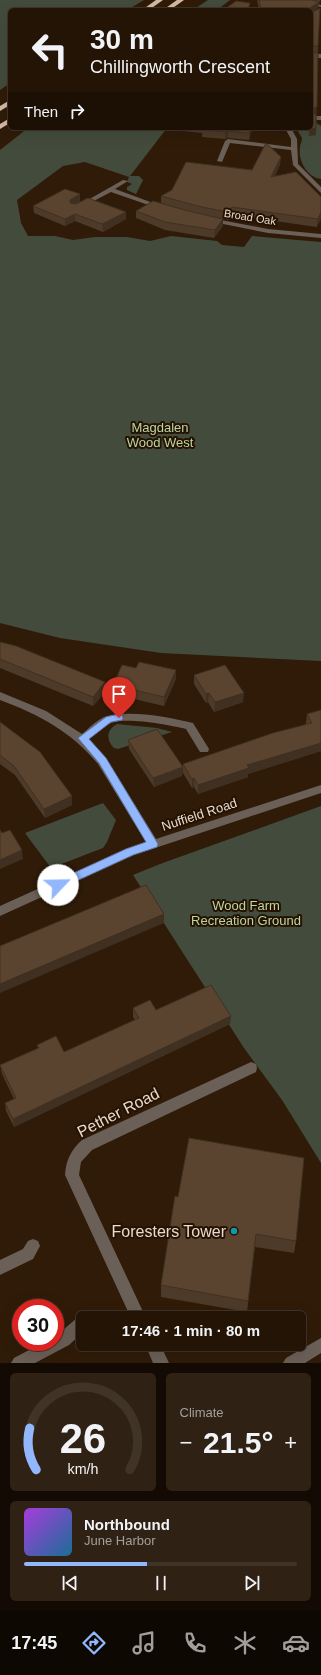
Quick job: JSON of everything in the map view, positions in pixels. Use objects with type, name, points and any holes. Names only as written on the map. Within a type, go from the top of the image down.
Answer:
[{"type":"highway","points":[[148,8],[160,0]]},
{"type":"highway","points":[[169,8],[181,0]]},
{"type":"street","points":[[290,0],[319,9]]},
{"type":"street","points":[[289,130],[294,139],[295,164],[318,183],[321,191]]},
{"type":"street","points":[[220,161],[228,141],[295,149]]},
{"type":"street","points":[[74,209],[125,181]]},
{"type":"street","points":[[109,189],[170,210]]},
{"type":"street","name":"Broad Oak","points":[[206,219],[268,231],[321,236]]},
{"type":"street","points":[[0,696],[30,708],[70,729],[83,738],[93,748],[102,761],[153,844]]},
{"type":"street","points":[[83,738],[109,719],[119,718],[178,723],[189,726],[204,750]]},
{"type":"street","name":"Nuffield Road","points":[[0,911],[130,852],[321,789]]},
{"type":"street","name":"Pether Road","points":[[136,1311],[72,1175],[72,1164],[76,1154],[87,1145],[251,1068]]},
{"type":"street","points":[[0,1268],[28,1254],[33,1246]]},
{"type":"street","points":[[18,1363],[64,1340],[76,1329]]},
{"type":"street","points":[[291,1363],[321,1345]]},
{"type":"street","points":[[155,1351],[161,1363]]},
{"type":"green space","points":[[0,0],[144,0],[130,8],[8,8],[8,84],[0,90]]},
{"type":"green space","points":[[208,0],[230,0],[220,8],[196,8]]},
{"type":"green space","points":[[315,122],[321,126],[321,179],[316,178],[304,168],[300,158],[302,138],[297,130],[313,130],[313,125]]},
{"type":"green space","name":"Magdalen Wood West","points":[[25,130],[165,130],[130,176],[139,176],[143,180],[136,194],[127,190],[127,187],[132,184],[127,182],[129,177],[85,162],[63,166],[17,200],[21,223],[28,236],[55,236],[73,240],[95,237],[127,237],[150,241],[171,236],[217,241],[222,245],[244,247],[252,236],[321,242],[321,661],[161,653],[60,638],[0,623],[0,150]]},
{"type":"green space","points":[[117,724],[157,728],[172,732],[118,749],[111,745],[108,735],[113,726]]},
{"type":"green space","points":[[103,803],[116,820],[103,848],[51,868],[25,833]]},
{"type":"green space","name":"Wood Farm Recreation Ground","points":[[321,806],[321,1163],[282,1100],[244,1048],[133,875]]},
{"type":"building","points":[[259,0],[312,0],[319,2],[310,8],[261,8]]},
{"type":"building","points":[[236,1],[250,3],[249,8],[227,8]]},
{"type":"building","points":[[320,8],[318,46],[313,46],[313,12]]},
{"type":"building","points":[[313,52],[318,53],[317,107],[313,108]]},
{"type":"building","points":[[313,114],[316,114],[316,128],[313,128]]},
{"type":"building","points":[[202,130],[250,130],[249,133]]},
{"type":"building","points":[[266,143],[281,157],[271,177],[296,172],[321,197],[321,212],[318,219],[232,207],[228,212],[161,196],[172,190],[186,162],[252,170]]},
{"type":"building","points":[[65,189],[80,194],[70,200],[70,203],[76,204],[88,198],[126,212],[102,224],[75,214],[65,219],[33,206]]},
{"type":"building","points":[[153,201],[223,219],[215,230],[165,222],[136,211]]},
{"type":"building","points":[[0,642],[16,646],[105,682],[93,697],[0,659]]},
{"type":"building","points":[[139,662],[176,670],[164,697],[113,685],[122,665],[136,668]]},
{"type":"building","points":[[225,665],[244,693],[215,702],[209,693],[206,694],[194,675]]},
{"type":"building","points":[[321,710],[321,743],[247,765],[249,768],[198,785],[194,778],[192,779],[183,764],[273,733],[312,723],[307,714]]},
{"type":"building","points":[[0,722],[40,752],[72,796],[44,809],[14,766],[0,755]]},
{"type":"building","points":[[157,729],[183,767],[153,778],[128,740]]},
{"type":"building","points":[[0,830],[2,833],[10,830],[22,850],[0,860]]},
{"type":"building","points":[[146,885],[164,914],[0,984],[0,946]]},
{"type":"building","points":[[211,985],[231,1016],[13,1119],[5,1103],[16,1098],[0,1065],[39,1048],[37,1045],[56,1036],[64,1052],[139,1018],[133,1008],[150,1000],[156,1010]]},
{"type":"building","name":"Foresters Tower","points":[[189,1138],[304,1158],[296,1241],[256,1234],[248,1301],[161,1285],[175,1196],[178,1197]]},
{"type":"place","name":"Foresters Tower","points":[[234,1231]]},
{"type":"route","points":[[58,885],[130,852],[153,844],[133,814],[102,761],[93,748],[83,738],[109,719],[119,718]]}]
